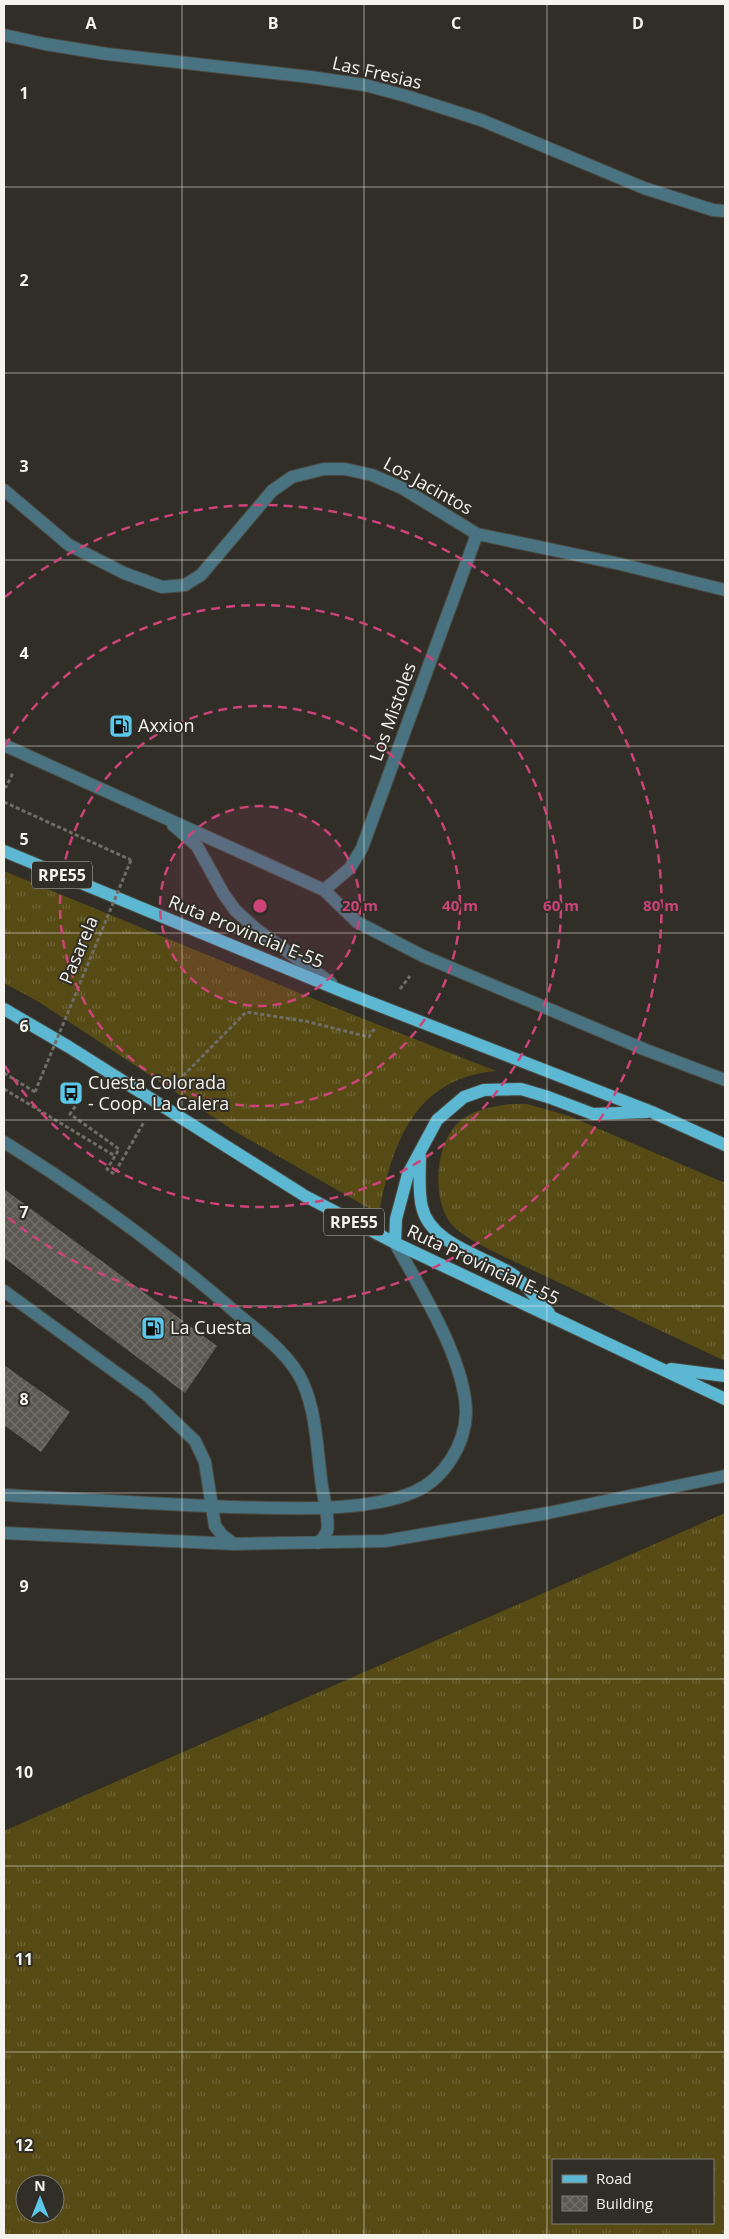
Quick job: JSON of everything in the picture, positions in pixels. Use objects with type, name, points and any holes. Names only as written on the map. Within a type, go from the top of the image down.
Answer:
[{"type":"main road","name":"Ruta Provincial E-55","points":[[4,851],[344,992],[652,1112],[725,1145]]},
{"type":"main road","name":"Ruta Provincial E-55","points":[[4,1009],[69,1047],[305,1196],[395,1243],[725,1399]]},
{"type":"main road","name":"RPE55","points":[[395,1243],[396,1219],[408,1174],[432,1128],[448,1109],[464,1097],[484,1090],[521,1090],[548,1097],[593,1114],[652,1112]]},
{"type":"main road","name":"RPE55","points":[[420,1154],[422,1207],[427,1219],[449,1241],[513,1274],[554,1318]]},
{"type":"main road","name":"RPE55","points":[[661,1368],[725,1376]]},
{"type":"street","name":"Las Fresias","points":[[4,35],[107,54],[364,85],[481,120],[644,188],[714,210],[725,211]]},
{"type":"street","name":"Los Jacintos","points":[[4,490],[69,545],[124,574],[162,587],[185,585],[201,575],[272,491],[292,477],[324,468],[346,468],[372,475],[402,488],[477,534],[620,564],[725,590]]},
{"type":"street","name":"Los Mistoles","points":[[324,890],[350,868],[362,848],[477,534]]},
{"type":"street","points":[[4,745],[324,890],[357,922],[423,956],[637,1046],[725,1080]]},
{"type":"street","points":[[163,816],[197,846],[223,893],[235,910],[256,929],[344,992]]},
{"type":"street","points":[[4,1142],[51,1171],[137,1231],[216,1294],[273,1344],[291,1364],[303,1382],[310,1404],[328,1525],[324,1538],[318,1543]]},
{"type":"street","points":[[4,1495],[292,1509],[324,1508],[385,1500],[426,1486],[449,1461],[458,1447],[466,1413],[463,1394],[452,1356],[432,1309],[395,1243]]},
{"type":"street","points":[[4,1290],[147,1395],[195,1440],[205,1462],[215,1526],[222,1535],[234,1544]]},
{"type":"street","points":[[4,1533],[234,1544],[385,1541],[482,1526],[725,1476]]},
{"type":"path","name":"Pasarela","points":[[4,802],[132,860],[35,1092],[4,1073]]},
{"type":"path","points":[[79,1101],[70,1114],[119,1150],[107,1170],[114,1174],[155,1103],[232,1029],[246,1012],[306,1021],[369,1037],[423,956]]},
{"type":"path","points":[[4,1089],[115,1156]]},
{"type":"green space","points":[[4,871],[331,1006],[496,1071],[468,1076],[445,1086],[426,1101],[412,1119],[400,1140],[391,1163],[379,1214],[236,1132],[39,1002],[4,983]]},
{"type":"green space","points":[[527,1104],[569,1116],[725,1183],[725,1361],[490,1250],[465,1236],[452,1225],[445,1215],[439,1187],[441,1157],[451,1131],[459,1122],[470,1115],[495,1106]]},
{"type":"green space","points":[[725,1513],[725,2235],[4,2235],[4,1831]]},
{"type":"building","points":[[4,1189],[217,1346],[185,1393],[4,1258]]},
{"type":"building","points":[[4,1365],[70,1412],[41,1452],[4,1425]]},
{"type":"place","name":"Axxion","points":[[121,726]]},
{"type":"place","name":"Cuesta Colorada - Coop. La Calera","points":[[71,1093]]},
{"type":"place","name":"La Cuesta","points":[[153,1328]]}]
